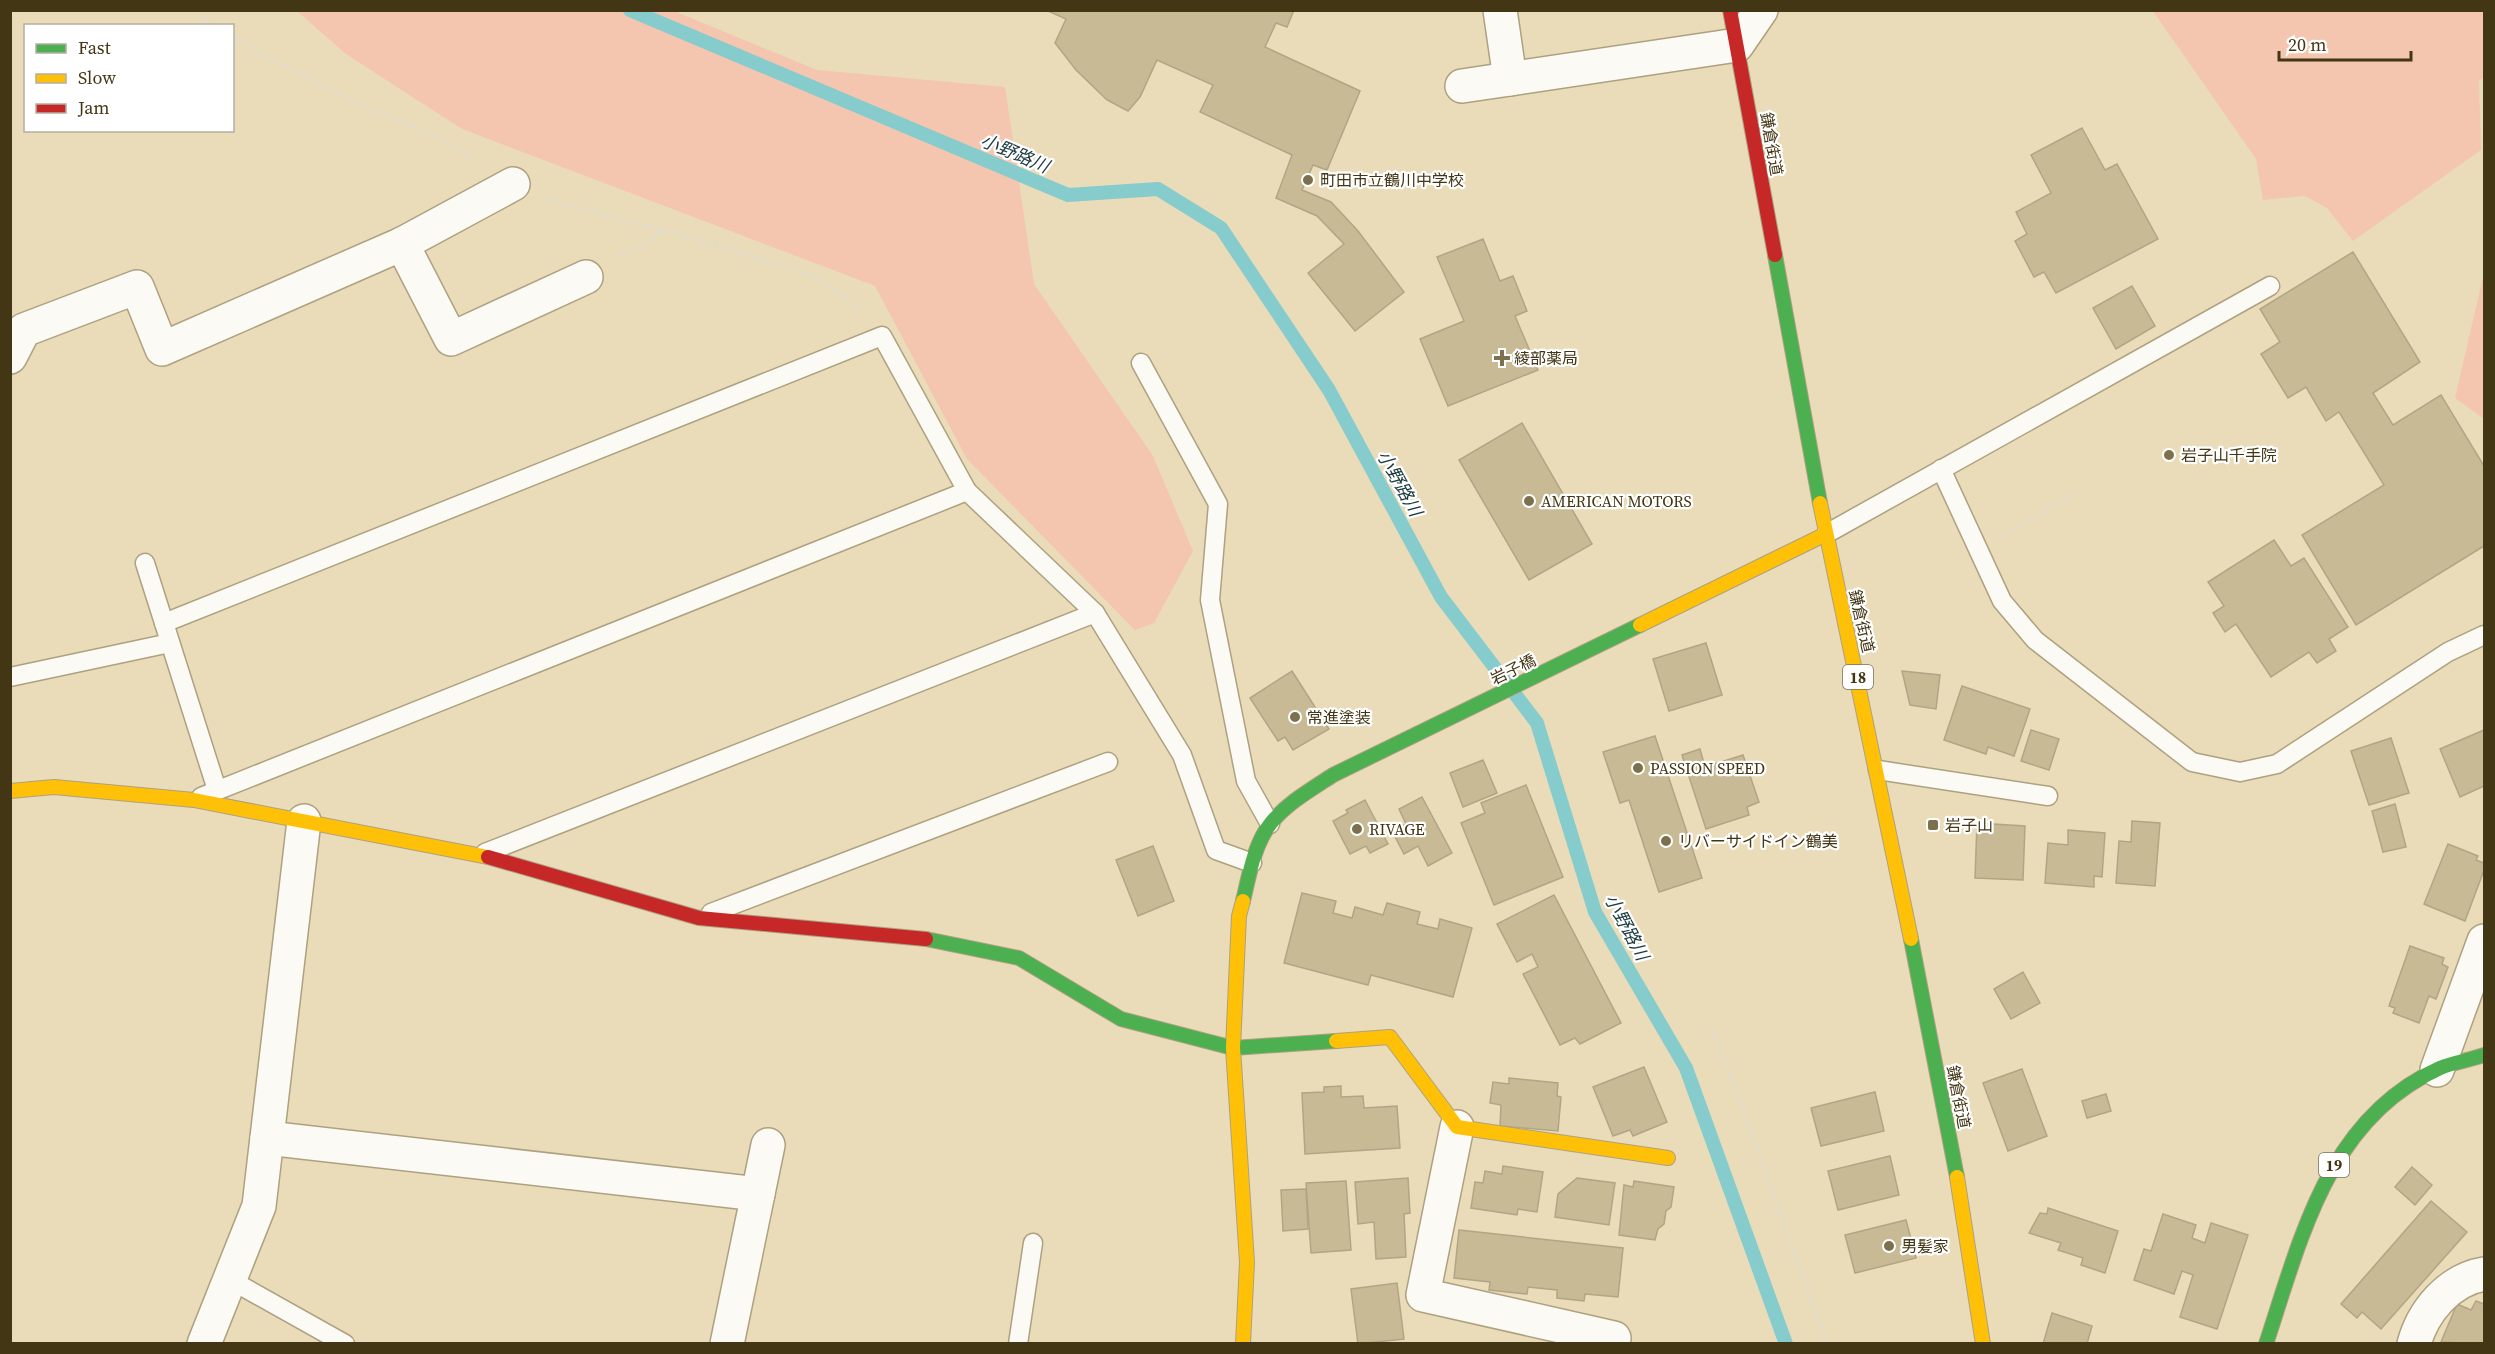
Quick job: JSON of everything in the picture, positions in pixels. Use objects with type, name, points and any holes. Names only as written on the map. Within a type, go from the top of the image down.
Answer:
[{"type":"street","points":[[1500,10],[1510,79]]},
{"type":"street","name":"鎌倉街道","points":[[1730,10],[1826,534],[1878,770],[1950,1135],[1983,1344]]},
{"type":"street","points":[[1462,86],[1737,45],[1761,10]]},
{"type":"street","points":[[10,357],[24,330],[137,287],[162,349],[402,244],[513,184]]},
{"type":"street","points":[[402,244],[451,339],[586,277]]},
{"type":"street","name":"岩子橋","points":[[1243,1344],[1246,1262],[1233,1048],[1239,916],[1252,863],[1270,825],[1295,800],[1333,775],[1826,534]]},
{"type":"street","points":[[10,791],[54,787],[194,800],[480,855],[699,918],[935,940],[1019,958],[1121,1019],[1233,1048],[1390,1037],[1457,1127],[1668,1158]]},
{"type":"street","points":[[204,1344],[259,1206],[304,821]]},
{"type":"street","points":[[2437,1070],[2484,941]]},
{"type":"street","name":"19","points":[[2266,1344],[2310,1215],[2329,1172],[2359,1130],[2398,1094],[2437,1070],[2484,1055]]},
{"type":"street","points":[[1457,1127],[1423,1295],[1614,1338]]},
{"type":"street","points":[[267,1138],[758,1194]]},
{"type":"street","points":[[727,1344],[768,1145]]},
{"type":"street","points":[[2414,1344],[2419,1325],[2444,1293],[2473,1276],[2484,1274]]},
{"type":"lane","points":[[1826,534],[2270,286]]},
{"type":"lane","points":[[164,623],[882,336],[967,491],[1095,612],[1182,755],[1216,850],[1252,863]]},
{"type":"lane","points":[[1141,363],[1218,504],[1210,600],[1246,781],[1270,825]]},
{"type":"lane","points":[[1941,470],[2002,601],[2035,640],[2192,762],[2240,772],[2277,764],[2448,652],[2484,635]]},
{"type":"lane","points":[[194,800],[967,491]]},
{"type":"lane","points":[[145,563],[217,790]]},
{"type":"lane","points":[[480,855],[1095,612]]},
{"type":"lane","points":[[10,677],[170,643]]},
{"type":"lane","points":[[699,918],[1108,762]]},
{"type":"lane","points":[[1878,770],[2048,796]]},
{"type":"lane","points":[[1018,1344],[1033,1243]]},
{"type":"lane","points":[[229,1279],[345,1344]]},
{"type":"path","points":[[194,10],[214,24]]},
{"type":"path","points":[[234,36],[264,55],[368,108],[433,134],[513,184],[554,202],[660,230],[814,276],[849,301],[882,336]]},
{"type":"path","points":[[650,243],[660,230]]},
{"type":"path","points":[[1979,551],[2077,493]]},
{"type":"path","points":[[1712,1030],[1731,1076],[1827,1344]]},
{"type":"shaded area","points":[[297,11],[674,11],[817,70],[1005,87],[1034,284],[1153,456],[1193,551],[1154,623],[1135,630],[967,459],[875,286],[462,129],[346,54]]},
{"type":"shaded area","points":[[2153,11],[2484,11],[2484,77],[2479,81],[2481,150],[2353,241],[2327,208],[2305,196],[2263,200],[2256,159]]},
{"type":"shaded area","points":[[2484,273],[2484,419],[2455,398]]},
{"type":"building","points":[[1046,10],[1294,10],[1287,27],[1276,23],[1265,47],[1360,91],[1327,170],[1313,165],[1302,190],[1331,202],[1358,231],[1404,292],[1355,331],[1308,273],[1344,244],[1317,216],[1276,198],[1292,155],[1200,112],[1213,85],[1157,60],[1140,97],[1128,111],[1107,100],[1076,70],[1055,43],[1066,19]]},
{"type":"building","points":[[2082,128],[2105,170],[2117,164],[2158,239],[2056,293],[2044,272],[2034,277],[2015,241],[2027,234],[2016,212],[2051,193],[2031,155]]},
{"type":"building","points":[[1483,239],[1500,281],[1513,276],[1527,311],[1515,316],[1538,370],[1448,406],[1420,339],[1464,321],[1437,257]]},
{"type":"building","points":[[2353,252],[2420,362],[2373,393],[2393,425],[2441,395],[2484,466],[2484,546],[2356,625],[2302,535],[2384,485],[2339,412],[2326,421],[2306,387],[2288,398],[2261,354],[2280,342],[2260,309]]},
{"type":"building","points":[[2132,286],[2155,326],[2116,349],[2093,308]]},
{"type":"building","points":[[1522,423],[1592,544],[1529,580],[1459,460]]},
{"type":"building","points":[[2274,540],[2291,566],[2304,558],[2348,627],[2329,639],[2336,651],[2317,663],[2309,652],[2271,677],[2236,624],[2225,632],[2213,613],[2224,606],[2208,582]]},
{"type":"building","points":[[1706,643],[1722,695],[1669,711],[1653,659]]},
{"type":"building","points":[[1292,671],[1329,729],[1293,750],[1285,737],[1278,741],[1250,698]]},
{"type":"building","points":[[1902,671],[1940,675],[1936,709],[1910,705]]},
{"type":"building","points":[[1962,686],[2030,709],[2014,756],[1988,747],[1986,754],[1944,740]]},
{"type":"building","points":[[2031,730],[2059,739],[2049,770],[2021,761]]},
{"type":"building","points":[[2484,730],[2484,786],[2460,797],[2440,749]]},
{"type":"building","name":"リバーサイドイン鶴美","points":[[1655,736],[1702,878],[1659,892],[1629,800],[1620,803],[1603,752]]},
{"type":"building","points":[[2391,738],[2409,793],[2369,805],[2351,751]]},
{"type":"building","points":[[1700,749],[1705,767],[1743,755],[1759,802],[1747,807],[1749,815],[1706,829],[1682,755]]},
{"type":"building","points":[[1483,760],[1497,793],[1463,807],[1450,773]]},
{"type":"building","points":[[1526,785],[1563,877],[1494,905],[1461,823],[1485,813],[1481,803]]},
{"type":"building","points":[[1422,797],[1452,853],[1428,866],[1418,846],[1404,854],[1392,831],[1406,824],[1399,809]]},
{"type":"building","points":[[1365,800],[1388,844],[1370,853],[1366,846],[1350,854],[1333,821],[1348,813],[1346,810]]},
{"type":"building","points":[[2395,804],[2406,847],[2383,852],[2372,811]]},
{"type":"building","points":[[2132,821],[2160,823],[2155,886],[2116,883],[2119,841],[2131,842]]},
{"type":"building","points":[[1977,823],[2025,826],[2023,880],[1975,878]]},
{"type":"building","points":[[2068,830],[2105,833],[2102,877],[2094,876],[2094,887],[2045,883],[2048,843],[2068,845]]},
{"type":"building","points":[[2448,844],[2478,856],[2476,860],[2484,863],[2484,870],[2465,921],[2424,904]]},
{"type":"building","points":[[1153,846],[1174,901],[1138,916],[1116,860]]},
{"type":"building","points":[[1302,893],[1336,901],[1333,913],[1352,918],[1355,907],[1383,915],[1387,903],[1420,912],[1417,924],[1438,929],[1440,919],[1472,928],[1453,997],[1371,975],[1368,985],[1284,963]]},
{"type":"building","points":[[1554,895],[1621,1023],[1580,1044],[1575,1038],[1560,1045],[1523,974],[1538,967],[1532,954],[1517,962],[1497,924]]},
{"type":"building","points":[[2410,946],[2444,958],[2442,964],[2448,967],[2436,999],[2429,996],[2419,1023],[2393,1013],[2395,1008],[2389,1006]]},
{"type":"building","points":[[2023,972],[2040,1003],[2011,1019],[1994,989]]},
{"type":"building","points":[[1644,1067],[1667,1122],[1633,1136],[1630,1130],[1613,1136],[1593,1087]]},
{"type":"building","points":[[2022,1069],[2047,1136],[2008,1151],[1983,1083]]},
{"type":"building","points":[[1509,1078],[1558,1083],[1557,1096],[1561,1097],[1558,1131],[1500,1126],[1501,1105],[1490,1103],[1493,1082],[1509,1084]]},
{"type":"building","points":[[1341,1086],[1341,1097],[1363,1096],[1364,1108],[1397,1106],[1400,1148],[1305,1154],[1302,1093],[1324,1092],[1324,1087]]},
{"type":"building","points":[[1875,1092],[1884,1131],[1821,1146],[1811,1108]]},
{"type":"building","points":[[2106,1094],[2111,1111],[2087,1118],[2082,1101]]},
{"type":"building","points":[[1890,1156],[1899,1195],[1838,1210],[1828,1171]]},
{"type":"building","points":[[1503,1166],[1543,1172],[1537,1212],[1518,1209],[1517,1215],[1471,1208],[1475,1182],[1483,1183],[1485,1171],[1502,1174]]},
{"type":"building","points":[[2412,1167],[2432,1185],[2415,1205],[2395,1187]]},
{"type":"building","points":[[1408,1178],[1410,1213],[1404,1214],[1406,1257],[1376,1259],[1374,1222],[1358,1224],[1355,1182]]},
{"type":"building","points":[[1577,1178],[1615,1183],[1609,1225],[1555,1217],[1558,1194]]},
{"type":"building","points":[[1346,1181],[1351,1250],[1311,1253],[1306,1183]]},
{"type":"building","points":[[1634,1181],[1674,1187],[1671,1207],[1666,1211],[1664,1224],[1658,1229],[1655,1240],[1619,1235],[1624,1185],[1633,1187]]},
{"type":"building","points":[[1306,1189],[1308,1229],[1283,1231],[1281,1190]]},
{"type":"building","points":[[2431,1201],[2467,1232],[2381,1329],[2362,1312],[2357,1318],[2341,1304]]},
{"type":"building","points":[[2048,1208],[2118,1231],[2105,1273],[2081,1265],[2083,1258],[2058,1250],[2061,1243],[2029,1233],[2040,1213],[2047,1214]]},
{"type":"building","points":[[2163,1214],[2196,1225],[2192,1238],[2205,1243],[2211,1223],[2248,1235],[2217,1329],[2180,1317],[2193,1275],[2182,1271],[2174,1294],[2134,1280],[2144,1249],[2151,1251]]},
{"type":"building","points":[[1906,1220],[1916,1258],[1855,1273],[1845,1235]]},
{"type":"building","points":[[1459,1230],[1623,1248],[1618,1297],[1585,1294],[1584,1301],[1557,1298],[1557,1290],[1528,1287],[1527,1294],[1489,1290],[1490,1282],[1454,1278]]},
{"type":"building","points":[[1397,1283],[1404,1339],[1358,1344],[1351,1289]]},
{"type":"building","points":[[2476,1301],[2484,1304],[2484,1344],[2441,1342],[2457,1304],[2471,1310]]},
{"type":"building","points":[[2052,1313],[2092,1326],[2087,1344],[2043,1344]]},
{"type":"waterway","name":"小野路川","points":[[630,10],[1068,195],[1158,189],[1221,228],[1329,390],[1441,597],[1537,723],[1595,912],[1686,1068],[1786,1344]]},
{"type":"traffic: fast","points":[[1775,255],[1820,503]]},
{"type":"traffic: fast","points":[[1243,901],[1253,860],[1265,831],[1284,809],[1300,797],[1333,775],[1640,625]]},
{"type":"traffic: fast","points":[[926,939],[1019,958],[1121,1019],[1233,1048],[1336,1041]]},
{"type":"traffic: fast","points":[[1911,939],[1957,1177]]},
{"type":"traffic: fast","points":[[2266,1344],[2307,1223],[2324,1185],[2345,1149],[2370,1117],[2402,1090],[2440,1068],[2484,1055]]},
{"type":"traffic: slow","points":[[1820,503],[1911,939]]},
{"type":"traffic: slow","points":[[1640,625],[1826,534]]},
{"type":"traffic: slow","points":[[10,791],[54,787],[194,800],[488,857]]},
{"type":"traffic: slow","points":[[1243,901],[1239,916],[1233,1048],[1247,1262],[1243,1344]]},
{"type":"traffic: slow","points":[[1336,1041],[1390,1037],[1457,1127],[1668,1158]]},
{"type":"traffic: slow","points":[[1957,1177],[1983,1344]]},
{"type":"traffic: jam","points":[[1730,10],[1775,255]]},
{"type":"traffic: jam","points":[[488,857],[699,918],[926,939]]},
{"type":"place","name":"町田市立鶴川中学校","points":[[1308,180]]},
{"type":"place","name":"綾部薬局","points":[[1502,358]]},
{"type":"place","name":"岩子山千手院","points":[[2169,455]]},
{"type":"place","name":"AMERICAN MOTORS","points":[[1529,501]]},
{"type":"place","name":"常進塗装","points":[[1295,717]]},
{"type":"place","name":"PASSION SPEED","points":[[1638,768]]},
{"type":"place","name":"岩子山","points":[[1933,825]]},
{"type":"place","name":"RIVAGE","points":[[1357,829]]},
{"type":"place","name":"リバーサイドイン鶴美","points":[[1666,841]]},
{"type":"place","name":"男髪家","points":[[1889,1246]]}]
